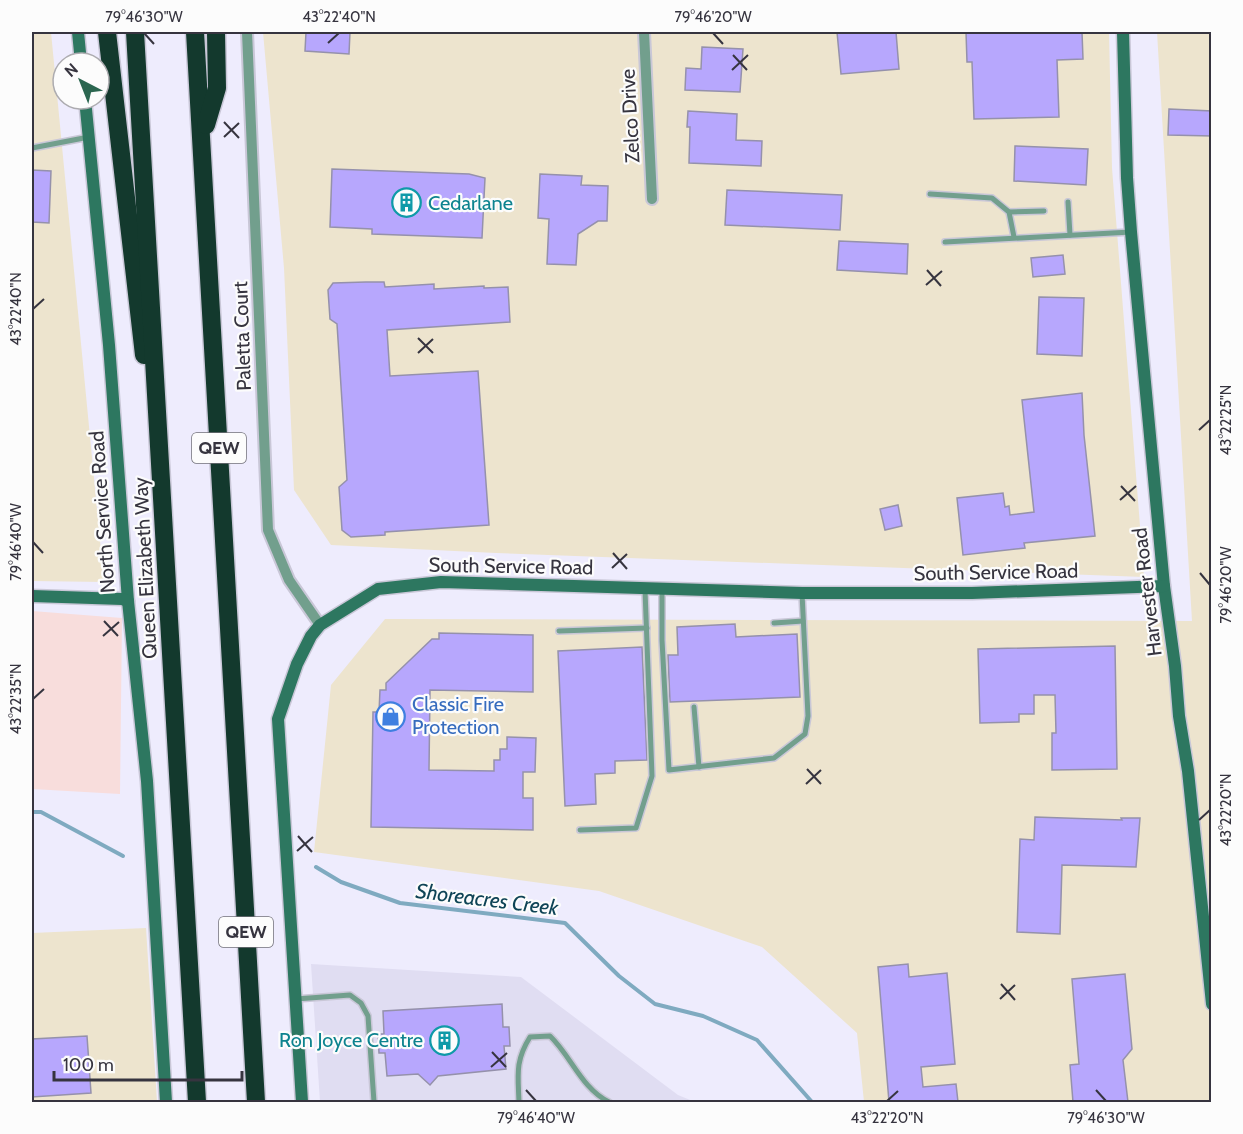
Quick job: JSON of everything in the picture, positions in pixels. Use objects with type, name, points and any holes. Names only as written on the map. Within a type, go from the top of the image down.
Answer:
[{"type":"highway","points":[[107,32],[150,412],[161,451]]},
{"type":"highway","name":"Queen Elizabeth Way","points":[[135,32],[197,1102]]},
{"type":"highway","name":"QEW","points":[[195,32],[256,1102]]},
{"type":"highway","points":[[202,135],[217,88],[216,32]]},
{"type":"street","points":[[78,32],[80,51]]},
{"type":"street","name":"Paletta Court","points":[[247,32],[268,530],[289,580],[320,625]]},
{"type":"street","name":"Zelco Drive","points":[[644,32],[652,199]]},
{"type":"street","name":"Harvester Road","points":[[1123,32],[1126,159],[1131,231],[1164,586],[1179,716],[1188,771],[1212,1004]]},
{"type":"street","name":"North Service Road","points":[[86,111],[99,266],[109,345],[128,601],[147,781],[166,1102]]},
{"type":"street","name":"South Service Road","points":[[302,1102],[278,719],[297,664],[311,636],[320,625],[378,589],[441,582],[802,592],[972,593],[1164,586]]},
{"type":"street","points":[[32,596],[128,601]]},
{"type":"lane","points":[[32,148],[89,137]]},
{"type":"lane","points":[[930,194],[992,198],[1009,212],[1014,237]]},
{"type":"lane","points":[[1068,202],[1070,235]]},
{"type":"lane","points":[[1009,212],[1044,211]]},
{"type":"lane","points":[[945,242],[1131,231]]},
{"type":"lane","points":[[580,830],[636,828],[652,776],[645,588]]},
{"type":"lane","points":[[662,588],[669,770],[774,758],[805,734],[808,716],[802,592]]},
{"type":"lane","points":[[774,623],[803,621]]},
{"type":"lane","points":[[559,631],[647,628]]},
{"type":"lane","points":[[694,707],[699,767]]},
{"type":"lane","points":[[295,999],[351,995],[361,1003],[368,1016],[374,1102]]},
{"type":"lane","points":[[519,1102],[520,1052],[530,1037],[550,1036],[561,1046],[579,1075],[609,1102]]},
{"type":"shaded area","points":[[32,32],[51,32],[53,51],[51,51],[51,111],[59,111],[104,582],[32,581]]},
{"type":"shaded area","points":[[263,32],[1109,32],[1112,168],[1144,577],[331,545],[294,490],[284,268]]},
{"type":"shaded area","points":[[1157,32],[1211,32],[1211,1102],[864,1102],[857,1033],[762,947],[599,891],[314,852],[331,685],[385,619],[1192,621]]},
{"type":"shaded area","points":[[32,611],[122,618],[120,794],[32,789]]},
{"type":"shaded area","points":[[146,928],[157,1102],[32,1102],[32,933]]},
{"type":"shaded area","points":[[311,964],[521,977],[678,1095],[695,1102],[320,1102]]},
{"type":"building","points":[[306,32],[350,32],[349,54],[305,51]]},
{"type":"building","points":[[837,32],[896,32],[899,69],[841,74]]},
{"type":"building","points":[[966,32],[1082,32],[1083,59],[1057,60],[1059,117],[974,119],[972,62],[967,62]]},
{"type":"building","points":[[702,47],[743,49],[740,92],[685,90],[686,68],[701,69]]},
{"type":"building","points":[[1169,109],[1212,111],[1212,136],[1168,135]]},
{"type":"building","points":[[688,111],[737,114],[736,140],[762,141],[761,166],[689,163]]},
{"type":"building","points":[[1015,146],[1088,149],[1086,185],[1014,181]]},
{"type":"building","name":"Cedarlane","points":[[332,169],[469,174],[485,178],[482,238],[372,234],[372,229],[330,227]]},
{"type":"building","points":[[32,170],[51,171],[49,223],[32,222]]},
{"type":"building","points":[[540,174],[582,176],[581,185],[608,186],[607,221],[598,221],[578,234],[576,265],[547,264],[549,219],[538,218]]},
{"type":"building","points":[[727,190],[842,195],[840,230],[725,225]]},
{"type":"building","points":[[839,241],[908,244],[907,274],[837,270]]},
{"type":"building","points":[[1063,255],[1065,274],[1033,277],[1031,258]]},
{"type":"building","points":[[384,282],[385,287],[434,284],[434,289],[508,287],[510,322],[387,330],[390,376],[478,371],[489,525],[385,532],[385,535],[351,537],[342,530],[339,487],[347,480],[337,324],[330,319],[328,290],[333,283]]},
{"type":"building","points":[[1039,297],[1084,298],[1082,356],[1037,354]]},
{"type":"building","points":[[1082,393],[1084,435],[1095,536],[1024,543],[1025,548],[963,555],[957,498],[1003,493],[1005,507],[1009,506],[1010,515],[1034,512],[1022,400]]},
{"type":"building","points":[[898,505],[902,526],[885,530],[880,509]]},
{"type":"building","points":[[735,624],[736,637],[797,634],[800,697],[670,702],[668,655],[678,655],[677,627]]},
{"type":"building","points":[[439,633],[533,635],[533,692],[430,690],[429,770],[494,771],[494,760],[500,760],[500,749],[507,749],[507,737],[536,738],[535,772],[523,772],[523,798],[533,798],[533,830],[371,827],[373,712],[379,712],[380,690],[386,690],[386,683],[432,639],[439,639]]},
{"type":"building","points":[[1115,646],[1117,769],[1052,770],[1052,733],[1056,733],[1055,695],[1034,695],[1034,714],[1019,714],[1019,722],[980,723],[978,649]]},
{"type":"building","points":[[642,647],[647,760],[615,761],[615,773],[595,774],[596,804],[565,806],[558,651]]},
{"type":"building","points":[[1035,817],[1122,820],[1121,818],[1140,818],[1136,867],[1062,865],[1060,934],[1017,932],[1020,839],[1034,840]]},
{"type":"building","points":[[908,964],[909,977],[947,973],[955,1064],[921,1067],[923,1087],[956,1084],[958,1102],[889,1102],[878,967]]},
{"type":"building","points":[[1125,974],[1132,1049],[1123,1060],[1128,1102],[1073,1102],[1070,1065],[1079,1064],[1072,979]]},
{"type":"building","name":"Ron Joyce Centre","points":[[502,1004],[503,1027],[509,1027],[510,1046],[504,1046],[506,1069],[438,1076],[430,1085],[418,1074],[387,1076],[385,1053],[379,1053],[378,1034],[384,1034],[383,1011]]},
{"type":"building","points":[[87,1036],[91,1093],[32,1097],[32,1039]]},
{"type":"waterway","name":"Shoreacres Creek","points":[[32,812],[41,812],[123,856]]},
{"type":"waterway","name":"Shoreacres Creek","points":[[316,867],[341,882],[400,903],[565,923],[619,976],[655,1004],[703,1016],[757,1040],[812,1102]]},
{"type":"place","name":"Cedarlane","points":[[407,203]]},
{"type":"place","name":"Classic Fire Protection","points":[[391,716]]},
{"type":"place","name":"Ron Joyce Centre","points":[[444,1040]]}]
